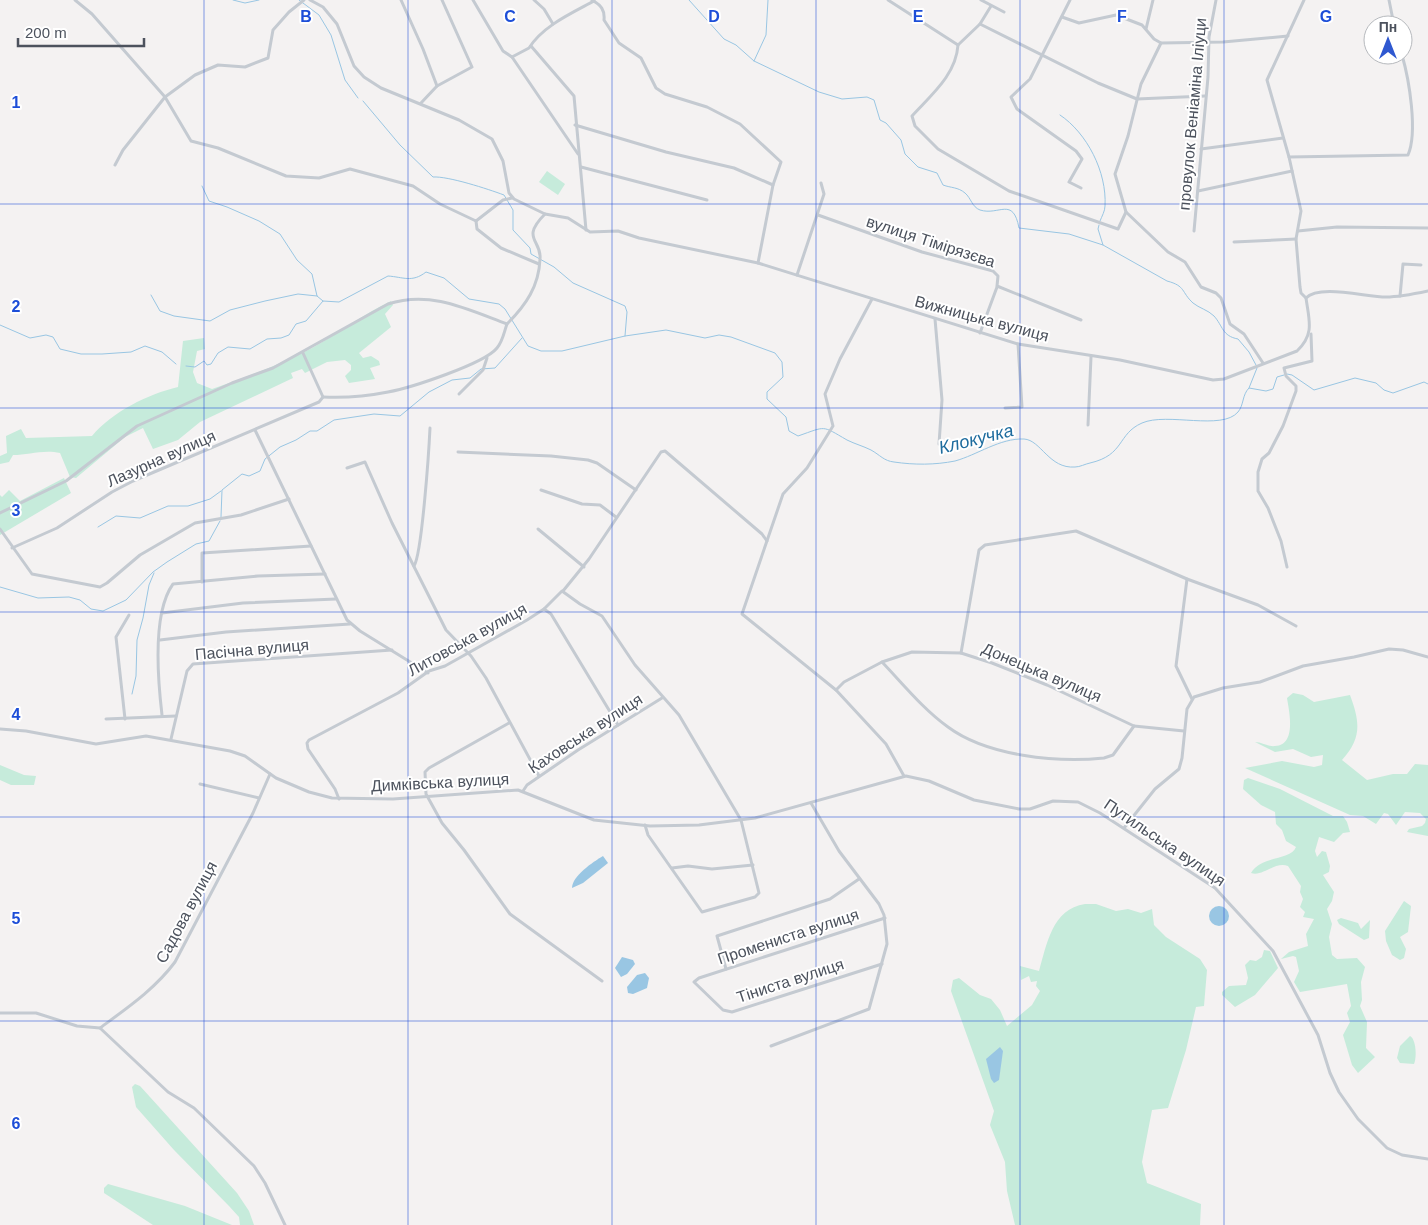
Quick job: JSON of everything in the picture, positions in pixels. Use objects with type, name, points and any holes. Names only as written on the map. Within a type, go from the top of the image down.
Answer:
[{"type":"street","points":[[74,0],[92,14],[165,96],[191,141],[218,148],[286,176],[319,178],[350,169],[413,186],[440,204],[476,221]]},
{"type":"street","points":[[115,165],[123,150],[165,96],[195,76],[218,65],[245,67],[268,58],[273,30],[288,12],[304,0]]},
{"type":"street","points":[[310,0],[323,7],[337,24],[354,66],[364,77],[381,88],[458,120],[492,139],[503,161],[510,198],[503,200],[476,221]]},
{"type":"street","points":[[322,0],[323,7]]},
{"type":"street","points":[[401,0],[437,86]]},
{"type":"street","points":[[421,104],[437,86],[472,67],[442,0]]},
{"type":"street","points":[[473,0],[503,51],[512,57],[578,154]]},
{"type":"street","points":[[534,0],[544,9],[553,24]]},
{"type":"street","points":[[888,0],[958,45]]},
{"type":"street","points":[[981,0],[1004,12]]},
{"type":"street","points":[[1070,0],[1030,79],[1011,97],[1017,110],[1076,151],[1082,159],[1069,182],[1081,188]]},
{"type":"street","points":[[1146,29],[1154,0]]},
{"type":"street","name":"провулок Веніаміна Іліуци","points":[[1194,231],[1209,42],[1216,0]]},
{"type":"street","points":[[1287,567],[1278,533],[1258,491],[1258,472],[1262,459],[1269,452],[1283,426],[1296,391],[1296,386],[1286,376],[1284,371],[1287,366],[1312,361],[1313,342],[1306,298],[1301,293],[1300,287],[1296,239],[1301,211],[1289,157],[1267,80],[1304,0]]},
{"type":"street","points":[[1388,0],[1392,15]]},
{"type":"street","points":[[531,46],[532,40],[553,24],[593,1],[601,6],[605,13],[604,20],[619,43],[642,58],[656,88],[665,94],[725,115],[740,124],[774,155],[781,162],[773,185],[758,263]]},
{"type":"street","points":[[991,6],[980,24],[958,45],[957,56],[946,78],[912,116],[915,126],[938,149],[1009,191],[1118,229],[1126,212]]},
{"type":"street","points":[[1062,17],[1079,23],[1116,15],[1134,21],[1146,29],[1154,40],[1161,43],[1209,42],[1288,36]]},
{"type":"street","points":[[980,24],[1098,83],[1137,99],[1205,96]]},
{"type":"street","points":[[1161,43],[1141,84],[1128,136],[1115,174],[1126,212],[1168,252],[1185,262],[1200,287],[1216,292],[1221,298],[1230,324],[1244,334],[1261,364]]},
{"type":"street","points":[[512,57],[531,46]]},
{"type":"street","points":[[531,46],[574,96],[575,124],[581,167],[586,230]]},
{"type":"street","points":[[1289,157],[1408,155],[1412,147],[1411,104],[1405,65]]},
{"type":"street","points":[[575,124],[666,152],[734,168],[773,185]]},
{"type":"street","points":[[1201,149],[1283,138]]},
{"type":"street","points":[[581,167],[707,200]]},
{"type":"street","points":[[1198,191],[1292,171]]},
{"type":"street","points":[[797,275],[824,194],[821,183]]},
{"type":"street","name":"Вижницька вулиця","points":[[510,198],[545,214],[568,218],[586,230],[595,232],[618,231],[639,238],[758,263],[1018,344],[1091,357],[1120,360],[1213,380],[1224,379],[1297,351],[1306,343],[1310,330]]},
{"type":"street","points":[[508,322],[534,290],[540,271],[541,257],[533,240],[533,230],[545,214]]},
{"type":"street","name":"вулиця Тімірязєва","points":[[818,215],[922,252],[993,271],[998,276],[997,286],[1081,320]]},
{"type":"street","points":[[476,221],[477,229],[501,248],[540,263]]},
{"type":"street","points":[[1298,231],[1337,227],[1428,228]]},
{"type":"street","points":[[1234,242],[1296,239]]},
{"type":"street","points":[[1400,296],[1403,264],[1421,264]]},
{"type":"street","points":[[980,333],[997,286]]},
{"type":"street","points":[[1306,298],[1310,294],[1322,291],[1374,296],[1400,296],[1428,291]]},
{"type":"street","name":"Лазурна вулиця","points":[[0,512],[68,479],[137,426],[232,383],[273,368],[303,353],[371,312],[405,300],[426,298],[508,322],[502,341],[487,357],[462,369],[389,392],[323,397],[313,405],[133,481],[57,528],[12,548]]},
{"type":"street","points":[[872,299],[840,359],[825,394],[833,426],[808,468],[783,494],[742,614],[836,690],[886,744],[904,776]]},
{"type":"street","points":[[935,319],[942,400],[939,444]]},
{"type":"street","points":[[1005,408],[1022,407],[1018,344]]},
{"type":"street","points":[[303,353],[323,397]]},
{"type":"street","points":[[459,394],[483,369],[487,357]]},
{"type":"street","points":[[1088,425],[1091,357]]},
{"type":"street","points":[[414,566],[418,559],[421,534],[430,428]]},
{"type":"street","points":[[255,430],[336,599],[351,624],[428,673]]},
{"type":"street","name":"Литовська вулиця","points":[[339,799],[337,792],[309,751],[308,741],[398,693],[428,673],[468,653],[544,609],[558,593],[563,592],[584,566],[661,452],[665,451],[762,534],[767,541]]},
{"type":"street","points":[[458,452],[551,456],[588,460],[597,463],[636,490]]},
{"type":"street","points":[[347,468],[365,462],[392,523],[447,633],[468,653],[489,684],[539,776]]},
{"type":"street","points":[[541,490],[582,504],[600,505],[616,517]]},
{"type":"street","points":[[0,529],[23,564],[35,576],[100,587],[140,555],[198,522],[225,518],[289,499]]},
{"type":"street","points":[[538,529],[584,566]]},
{"type":"street","points":[[961,654],[979,550],[985,545],[1076,531],[1186,579],[1258,605],[1296,626]]},
{"type":"street","points":[[202,582],[200,556],[203,553],[312,546]]},
{"type":"street","points":[[162,715],[157,673],[162,612],[173,584],[255,576],[325,574]]},
{"type":"street","points":[[1186,579],[1176,666],[1192,699]]},
{"type":"street","points":[[563,592],[602,616],[635,665],[662,698],[679,715],[742,820],[759,892],[755,897],[702,912],[648,835],[645,825]]},
{"type":"street","points":[[162,612],[246,603],[336,599]]},
{"type":"street","points":[[544,609],[552,614],[618,725]]},
{"type":"street","points":[[125,718],[116,637],[128,615]]},
{"type":"street","points":[[160,640],[226,632],[351,624]]},
{"type":"street","points":[[1124,828],[1155,790],[1179,769],[1182,758],[1187,709],[1192,699],[1214,690],[1260,682],[1303,666],[1389,649],[1403,650],[1428,657]]},
{"type":"street","name":"Пасічна вулиця","points":[[171,739],[187,671],[193,664],[392,650]]},
{"type":"street","name":"Донецька вулиця","points":[[836,690],[844,682],[882,662],[912,652],[961,654],[992,662],[1134,726],[1184,731]]},
{"type":"street","points":[[882,662],[945,725],[964,737],[995,749],[1034,756],[1104,758],[1112,756],[1134,726]]},
{"type":"street","name":"Каховська вулиця","points":[[523,791],[539,776],[662,698]]},
{"type":"street","points":[[106,719],[162,715],[176,716]]},
{"type":"street","points":[[509,723],[429,768],[425,772],[427,797],[445,828],[464,850],[513,918],[602,981]]},
{"type":"street","name":"Димківська вулиця","points":[[0,728],[26,730],[96,744],[139,736],[171,739],[234,751],[270,774],[308,792],[339,799],[427,797],[507,790],[523,791],[594,820],[645,825],[692,825],[742,820],[811,803],[904,776]]},
{"type":"street","name":"Садова вулиця","points":[[100,1028],[133,1004],[166,974],[175,962],[270,774]]},
{"type":"street","name":"Путильська вулиця","points":[[904,776],[929,781],[974,800],[1019,809],[1030,809],[1053,801],[1078,802],[1124,828],[1222,895],[1255,934],[1273,951],[1318,1035],[1332,1078],[1358,1119],[1387,1148],[1402,1154],[1428,1159]]},
{"type":"street","points":[[200,784],[259,798]]},
{"type":"street","points":[[771,1046],[869,1009],[887,941],[885,918],[879,904],[839,851],[811,803]]},
{"type":"street","points":[[672,868],[688,866],[712,869],[753,864]]},
{"type":"street","points":[[726,969],[717,936],[830,899],[859,879]]},
{"type":"street","name":"Промениста вулиця","points":[[699,978],[885,918]]},
{"type":"street","name":"Тіниста вулиця","points":[[699,978],[694,981],[698,987],[723,1010],[732,1012],[882,964]]},
{"type":"street","points":[[0,1013],[36,1014],[77,1026],[100,1028],[168,1092],[194,1108],[254,1166],[265,1183],[285,1225]]},
{"type":"green space","points":[[547,171],[565,184],[558,195],[539,182]]},
{"type":"green space","points":[[391,301],[393,305],[385,314],[391,327],[359,353],[363,358],[371,356],[379,361],[380,365],[370,368],[375,379],[349,383],[345,376],[351,370],[351,365],[345,360],[327,362],[305,373],[302,369],[291,373],[293,378],[200,422],[178,440],[153,449],[143,428],[125,437],[76,478],[70,477],[60,453],[42,452],[13,455],[9,462],[0,464],[0,456],[7,453],[6,436],[21,429],[26,438],[92,436],[110,419],[131,405],[155,394],[178,387],[183,341],[204,338],[205,349],[197,351],[193,372],[197,383],[212,389],[300,354]]},
{"type":"green space","points":[[64,478],[71,493],[0,535],[0,495],[2,497],[9,490],[20,501]]},
{"type":"green space","points":[[1293,693],[1303,695],[1314,702],[1350,695],[1356,713],[1357,729],[1353,744],[1342,760],[1367,780],[1393,774],[1407,774],[1415,764],[1428,765],[1428,836],[1407,832],[1409,829],[1422,826],[1425,823],[1426,819],[1420,813],[1405,812],[1396,825],[1388,814],[1384,813],[1376,824],[1363,816],[1350,815],[1245,768],[1282,761],[1314,767],[1322,765],[1323,755],[1311,757],[1293,749],[1275,752],[1255,742],[1275,746],[1282,744],[1286,740],[1290,726],[1287,698]]},
{"type":"green space","points":[[0,765],[24,775],[36,776],[34,785],[11,785],[0,780]]},
{"type":"green space","points":[[1248,778],[1280,789],[1333,816],[1343,816],[1347,822],[1350,832],[1343,833],[1334,842],[1319,837],[1315,851],[1317,857],[1322,851],[1326,852],[1330,866],[1329,872],[1323,875],[1334,892],[1332,901],[1327,909],[1332,924],[1329,937],[1332,955],[1337,959],[1357,958],[1365,967],[1361,982],[1362,1000],[1360,1006],[1367,1022],[1366,1048],[1375,1057],[1358,1073],[1352,1065],[1343,1035],[1350,1022],[1347,1013],[1351,1006],[1347,984],[1300,992],[1294,982],[1299,971],[1296,957],[1281,959],[1289,952],[1308,946],[1306,934],[1314,919],[1303,917],[1305,912],[1300,907],[1303,899],[1300,892],[1301,886],[1288,866],[1278,866],[1256,874],[1251,873],[1262,863],[1288,854],[1296,847],[1286,841],[1282,830],[1276,824],[1275,812],[1261,805],[1243,789],[1244,780]]},
{"type":"green space","points":[[1404,901],[1411,906],[1408,932],[1400,937],[1406,949],[1404,958],[1400,960],[1392,955],[1386,941],[1385,931]]},
{"type":"green space","points":[[1096,904],[1116,911],[1128,909],[1141,913],[1152,909],[1154,925],[1166,937],[1200,959],[1207,970],[1204,1006],[1196,1007],[1186,1050],[1168,1108],[1152,1110],[1142,1162],[1147,1183],[1201,1204],[1200,1225],[1015,1225],[1007,1191],[1005,1162],[990,1125],[994,1111],[951,991],[953,980],[959,978],[980,995],[991,999],[1000,1010],[1007,1026],[1032,1005],[1040,991],[1036,986],[1037,981],[1031,982],[1029,976],[1021,980],[1020,966],[1039,971],[1048,939],[1058,920],[1074,907]]},
{"type":"green space","points":[[1341,918],[1358,923],[1361,929],[1370,920],[1369,938],[1364,940],[1339,924],[1337,920]]},
{"type":"green space","points":[[1264,950],[1270,951],[1278,968],[1255,995],[1235,1007],[1222,995],[1222,992],[1229,986],[1246,985],[1248,978],[1245,965],[1250,960],[1256,961],[1262,957]]},
{"type":"green space","points":[[1410,1036],[1414,1041],[1415,1048],[1414,1064],[1400,1063],[1397,1058],[1400,1046]]},
{"type":"green space","points":[[135,1084],[140,1086],[237,1193],[249,1211],[254,1225],[240,1225],[239,1217],[174,1150],[136,1107],[132,1087]]},
{"type":"green space","points":[[108,1184],[185,1206],[232,1225],[153,1225],[104,1193],[104,1188]]},
{"type":"water","points":[[603,856],[608,863],[583,883],[572,888],[579,874]]},
{"type":"water","points":[[1219,906],[1226,909],[1229,916],[1226,923],[1219,926],[1212,923],[1209,916],[1212,909]]},
{"type":"water","points":[[622,957],[633,960],[635,964],[627,974],[621,977],[615,968]]},
{"type":"water","points":[[645,973],[649,978],[647,988],[633,994],[628,993],[627,987],[637,975]]},
{"type":"water","points":[[1000,1047],[1003,1051],[999,1080],[994,1083],[991,1079],[986,1059]]},
{"type":"waterway","points":[[233,0],[245,3],[259,0]]},
{"type":"waterway","points":[[299,0],[319,15],[331,35],[345,80],[358,98]]},
{"type":"waterway","points":[[689,0],[724,39],[736,45],[754,61],[819,92],[842,99],[867,97],[874,100],[880,120],[886,123],[901,140],[905,154],[918,167],[937,173],[943,185],[965,193],[977,209],[987,211],[1009,210],[1016,218],[1019,228],[1069,234],[1103,245],[1177,285],[1193,303],[1214,316],[1229,336],[1238,339],[1249,352],[1256,365]]},
{"type":"waterway","points":[[754,61],[766,35],[768,0]]},
{"type":"waterway","points":[[363,101],[400,145],[433,177],[478,186],[504,195],[513,210],[513,230],[530,248],[531,254],[554,267],[573,283],[625,306],[627,312],[625,336]]},
{"type":"waterway","points":[[1060,115],[1079,132],[1099,167],[1105,193],[1105,208],[1100,221]]},
{"type":"waterway","points":[[202,186],[209,201],[259,221],[280,234],[297,260],[312,274],[317,296],[323,301]]},
{"type":"waterway","points":[[1099,225],[1098,229],[1103,245]]},
{"type":"waterway","name":"Клокучка","points":[[186,366],[195,367],[204,361],[207,365],[211,364],[218,353],[228,347],[250,349],[267,339],[281,338],[289,335],[296,324],[306,321],[323,301],[339,302],[388,276],[412,278],[426,272],[444,278],[469,299],[499,304],[505,309],[528,346],[541,351],[562,351],[625,336],[666,330],[705,338],[719,335],[731,337],[775,353],[782,362],[783,377],[767,392],[767,399],[786,417],[789,431],[798,436],[819,429],[828,430],[871,450],[882,458],[902,463],[932,464],[955,461],[1006,441],[1024,439],[1035,444],[1058,464],[1079,467],[1109,455],[1128,433],[1142,423],[1165,419],[1207,421],[1230,417],[1240,409],[1249,388],[1266,391],[1273,389],[1277,377],[1284,375]]},
{"type":"waterway","points":[[151,295],[160,311],[174,316],[210,321],[230,310],[265,301],[298,294],[317,296]]},
{"type":"waterway","name":"Клокучка","points":[[0,325],[30,338],[46,335],[53,337],[60,349],[81,354],[131,352],[145,346],[162,352],[176,364]]},
{"type":"waterway","points":[[221,517],[222,490],[242,474],[249,476],[260,471],[265,459],[280,447],[310,431],[317,431],[334,420],[374,414],[400,416],[429,392],[452,380],[470,378],[481,369],[495,368],[522,338]]},
{"type":"waterway","points":[[1249,388],[1257,368]]},
{"type":"waterway","name":"Клокучка","points":[[1287,374],[1292,375],[1314,390],[1355,378],[1376,383],[1384,390],[1393,393],[1424,382],[1428,384]]},
{"type":"waterway","points":[[98,527],[116,516],[140,518],[168,506],[188,506],[210,499],[221,491]]},
{"type":"waterway","points":[[0,587],[38,598],[69,597],[80,600],[91,609],[103,611],[126,600],[153,572],[167,562],[196,544],[209,541],[220,521]]},
{"type":"waterway","points":[[132,694],[136,676],[137,640],[149,585],[154,573]]}]
